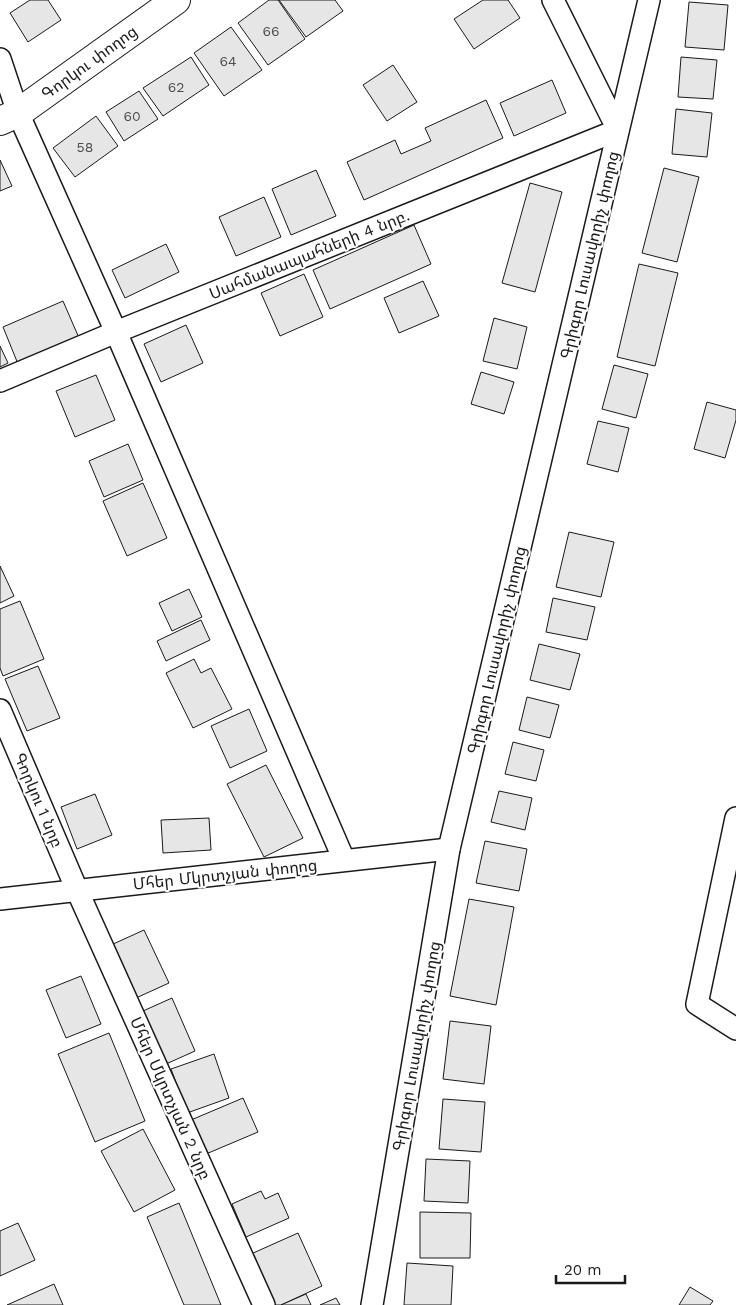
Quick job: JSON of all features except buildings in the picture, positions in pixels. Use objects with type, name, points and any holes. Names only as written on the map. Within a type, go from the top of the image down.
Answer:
[{"type":"street","name":"Գորկու փողոց","points":[[9,117],[176,0]]},
{"type":"street","points":[[553,0],[618,130]]},
{"type":"street","name":"Գրիգոր Լուսավորիչ փողոց","points":[[372,1305],[449,848],[649,0]]},
{"type":"street","points":[[0,59],[9,117],[116,332],[344,860]]},
{"type":"street","name":"Սահմանապահների 4 նրբ.","points":[[0,381],[116,332],[618,130]]},
{"type":"street","name":"Գորկու 1 նրբ","points":[[0,710],[77,890]]},
{"type":"street","points":[[736,818],[697,1004],[736,1029]]},
{"type":"street","name":"Մհեր Մկրտչյան փողոց","points":[[0,898],[449,848]]},
{"type":"street","name":"Մհեր Մկրտչյան 2 նրբ","points":[[77,890],[264,1305]]}]
